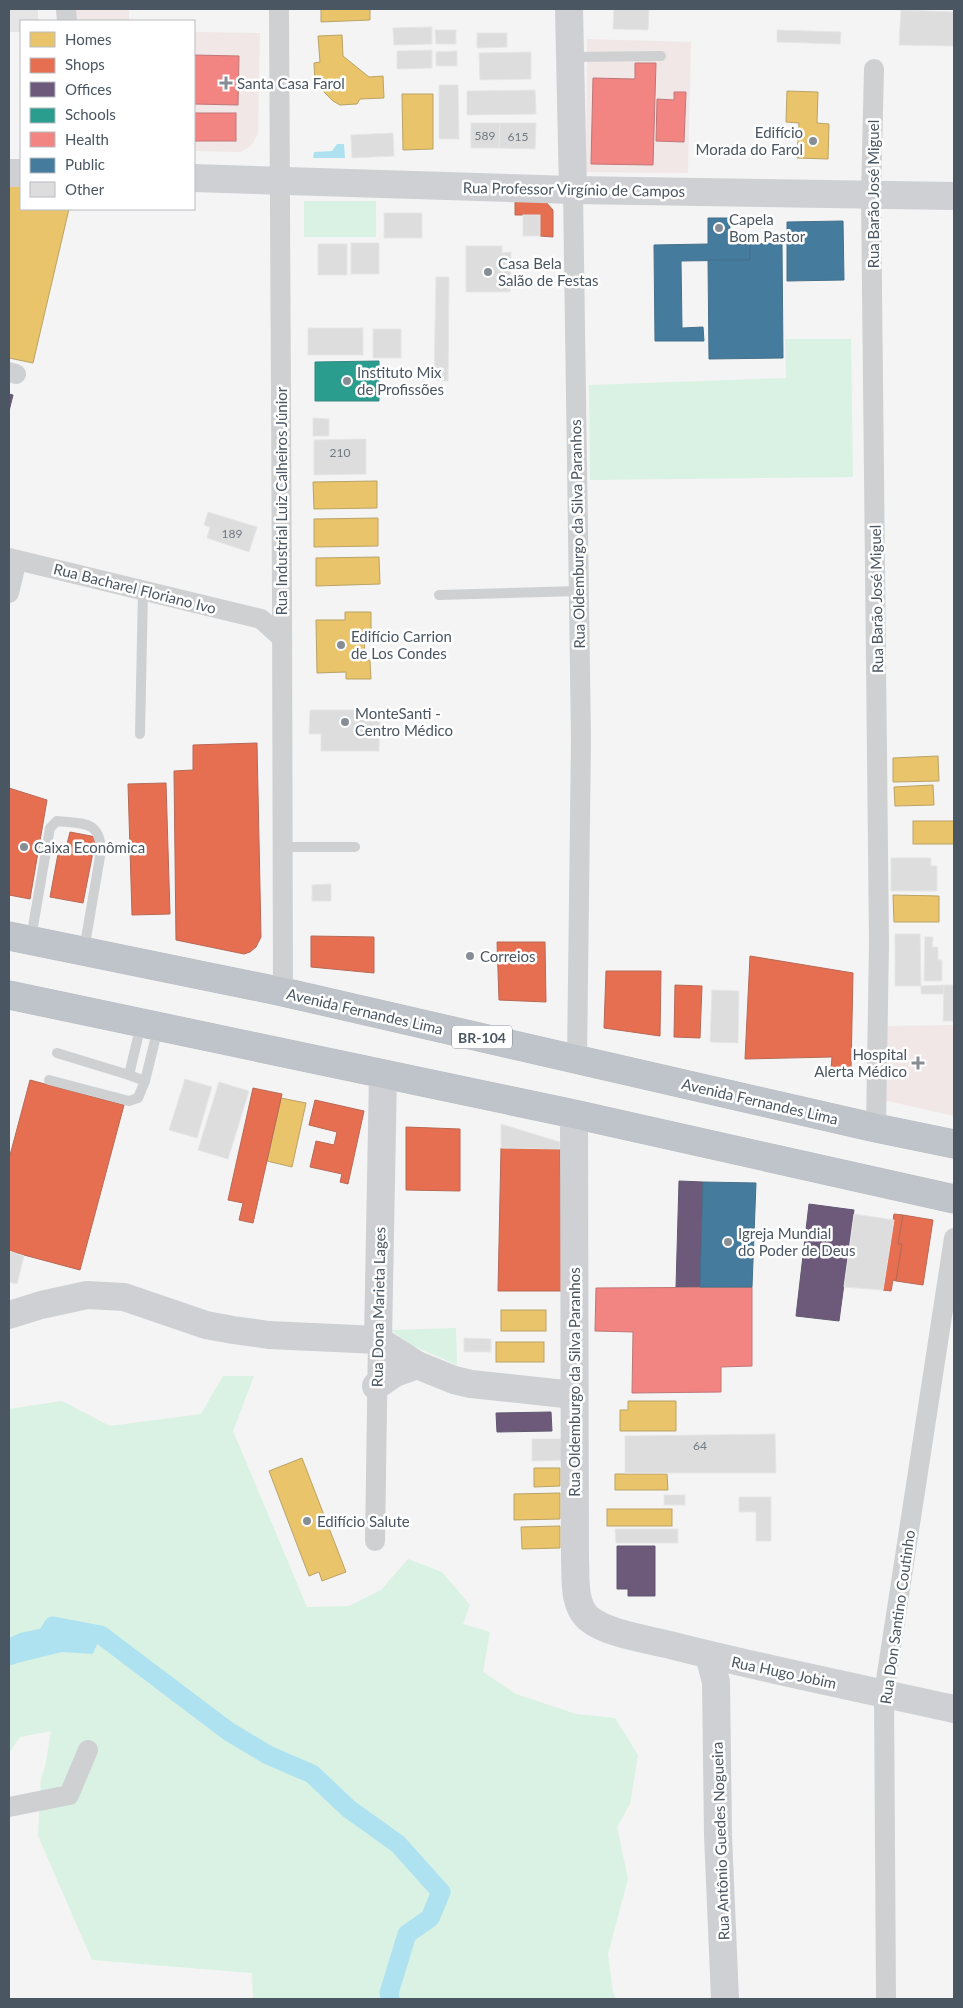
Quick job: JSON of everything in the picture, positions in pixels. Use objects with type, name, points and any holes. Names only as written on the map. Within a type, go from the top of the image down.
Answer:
[{"type":"highway","name":"Avenida Fernandes Lima","points":[[20,938],[282,992],[577,1058],[876,1128],[954,1144]]},
{"type":"highway","points":[[9,995],[574,1114],[954,1199]]},
{"type":"street","name":"Rua Industrial Luiz Calheiros Júnior","points":[[279,9],[278,181],[282,599],[282,992]]},
{"type":"street","name":"Rua Oldemburgo da Silva Paranhos","points":[[569,9],[581,739],[577,1058]]},
{"type":"street","name":"Rua Barão José Miguel","points":[[874,69],[872,194],[879,943],[876,1128]]},
{"type":"street","name":"Rua Professor Virgínio de Campos","points":[[195,178],[573,190],[954,196]]},
{"type":"street","points":[[9,593],[13,559]]},
{"type":"street","name":"Rua Bacharel Floriano Ivo","points":[[13,559],[261,619],[281,637]]},
{"type":"street","points":[[261,619],[282,599]]},
{"type":"street","name":"Rua Dona Marieta Lages","points":[[375,1541],[376,1386],[383,1074]]},
{"type":"street","name":"Rua Oldemburgo da Silva Paranhos","points":[[574,1114],[576,1591],[580,1604],[588,1617],[599,1625],[615,1631]]},
{"type":"street","name":"Rua Don Santino Coutinho","points":[[886,1999],[884,1693],[954,1238]]},
{"type":"street","points":[[9,1315],[41,1305],[87,1295],[105,1294],[124,1297],[206,1325],[233,1330],[269,1335],[378,1340],[417,1366],[454,1380],[471,1384],[574,1395]]},
{"type":"street","points":[[376,1386],[395,1373],[417,1366]]},
{"type":"street","name":"Rua Hugo Jobim","points":[[615,1631],[720,1658],[954,1708]]},
{"type":"street","name":"Rua Antônio Guedes Nogueira","points":[[720,1658],[716,1682],[718,1834],[725,1999]]},
{"type":"street","points":[[9,1807],[69,1795],[88,1750]]},
{"type":"lane","points":[[570,57],[661,56]]},
{"type":"lane","points":[[140,734],[143,590]]},
{"type":"lane","points":[[439,595],[578,591]]},
{"type":"lane","points":[[20,938],[50,828],[57,821],[87,825],[96,830],[100,836],[101,851],[84,951]]},
{"type":"lane","points":[[282,847],[355,847]]},
{"type":"lane","points":[[129,1075],[150,1025]]},
{"type":"lane","points":[[49,1080],[129,1100],[138,1098],[146,1081],[150,1025]]},
{"type":"lane","points":[[57,1053],[146,1081]]},
{"type":"shaded area","points":[[9,9],[38,9],[38,20],[20,20],[20,32],[9,32]]},
{"type":"shaded area","points":[[76,9],[129,9],[129,20],[76,20]]},
{"type":"shaded area","name":"Santa Casa Farol","points":[[195,32],[260,33],[258,134],[251,146],[241,152],[195,151]]},
{"type":"shaded area","points":[[587,39],[691,42],[688,173],[586,172]]},
{"type":"shaded area","name":"Hospital Alerta Médico","points":[[954,1025],[954,1116],[883,1100],[882,1026]]},
{"type":"green space","points":[[304,201],[376,201],[376,237],[304,237]]},
{"type":"green space","points":[[785,339],[851,339],[853,477],[590,480],[589,385],[786,378]]},
{"type":"green space","points":[[456,1328],[457,1365],[411,1345],[391,1330]]},
{"type":"green space","points":[[223,1376],[254,1376],[233,1431],[307,1607],[349,1606],[381,1590],[408,1559],[442,1572],[470,1605],[463,1624],[490,1632],[483,1672],[516,1694],[576,1714],[615,1718],[638,1755],[630,1804],[617,1827],[628,1879],[608,1954],[613,1992],[616,1999],[253,1999],[252,1973],[92,1960],[38,1836],[41,1778],[45,1767],[51,1731],[20,1737],[9,1753],[9,1409],[62,1401],[110,1426],[201,1414]]},
{"type":"water","points":[[337,144],[344,144],[345,158],[313,158],[314,152],[332,151]]},
{"type":"water","points":[[53,1626],[101,1635],[93,1654],[62,1652],[9,1665],[9,1638],[20,1633]]},
{"type":"building: Homes","points":[[321,9],[370,9],[370,20],[321,22]]},
{"type":"building: Homes","points":[[342,35],[343,56],[369,77],[383,76],[384,98],[360,99],[357,104],[340,105],[333,101],[315,83],[314,63],[320,62],[318,36]]},
{"type":"building: Homes","name":"Edifício Morada do Farol","points":[[787,91],[818,92],[817,123],[829,124],[828,159],[797,158],[799,123],[786,122]]},
{"type":"building: Homes","points":[[402,94],[433,94],[433,149],[403,150]]},
{"type":"building: Homes","points":[[9,178],[20,178],[20,210],[69,210],[33,363],[9,358]]},
{"type":"building: Homes","points":[[377,481],[377,508],[314,509],[313,482]]},
{"type":"building: Homes","points":[[378,518],[378,546],[314,547],[314,519]]},
{"type":"building: Homes","points":[[379,557],[380,584],[316,586],[316,558]]},
{"type":"building: Homes","name":"Edifício Carrion de Los Condes","points":[[345,612],[371,612],[371,630],[364,630],[365,660],[370,660],[371,679],[346,679],[346,672],[317,673],[316,620],[345,620]]},
{"type":"building: Homes","points":[[938,756],[939,781],[893,782],[893,758]]},
{"type":"building: Homes","points":[[933,785],[934,805],[895,806],[894,787]]},
{"type":"building: Homes","points":[[913,821],[954,821],[954,844],[913,844]]},
{"type":"building: Homes","points":[[893,895],[939,896],[939,922],[894,922]]},
{"type":"building: Homes","points":[[281,1098],[306,1103],[292,1167],[267,1161]]},
{"type":"building: Homes","points":[[501,1310],[546,1310],[546,1331],[501,1331]]},
{"type":"building: Homes","points":[[496,1342],[544,1342],[544,1362],[496,1362]]},
{"type":"building: Homes","points":[[628,1401],[676,1401],[676,1431],[620,1431],[620,1410],[628,1410]]},
{"type":"building: Homes","name":"Edifício Salute","points":[[302,1458],[346,1572],[322,1581],[319,1572],[309,1576],[269,1471]]},
{"type":"building: Homes","points":[[534,1468],[560,1468],[560,1486],[534,1487]]},
{"type":"building: Homes","points":[[615,1474],[667,1474],[668,1490],[615,1490]]},
{"type":"building: Homes","points":[[560,1493],[560,1519],[514,1520],[514,1494]]},
{"type":"building: Homes","points":[[607,1509],[672,1509],[672,1526],[607,1526]]},
{"type":"building: Homes","points":[[560,1526],[560,1548],[522,1549],[521,1527]]},
{"type":"building: Shops","points":[[515,201],[545,201],[553,210],[553,237],[540,236],[540,215],[515,215]]},
{"type":"building: Shops","points":[[257,743],[261,937],[256,947],[244,954],[176,940],[174,771],[193,770],[193,745]]},
{"type":"building: Shops","points":[[166,783],[170,914],[132,915],[128,784]]},
{"type":"building: Shops","name":"Caixa Econômica","points":[[9,788],[47,800],[30,899],[9,895]]},
{"type":"building: Shops","points":[[70,832],[96,837],[83,903],[50,897],[60,843],[67,844]]},
{"type":"building: Shops","points":[[311,936],[374,937],[374,973],[311,967]]},
{"type":"building: Shops","points":[[497,942],[545,942],[546,1002],[499,1000]]},
{"type":"building: Shops","points":[[750,956],[853,973],[851,1070],[831,1070],[832,1057],[745,1059]]},
{"type":"building: Shops","points":[[606,971],[661,971],[660,1036],[604,1028]]},
{"type":"building: Shops","points":[[675,985],[702,986],[700,1038],[674,1037]]},
{"type":"building: Shops","points":[[30,1080],[124,1105],[80,1270],[9,1251],[9,1159]]},
{"type":"building: Shops","points":[[253,1088],[282,1094],[253,1223],[239,1220],[243,1203],[228,1200]]},
{"type":"building: Shops","points":[[315,1100],[364,1111],[348,1184],[340,1182],[342,1174],[310,1167],[316,1141],[334,1145],[337,1132],[309,1125]]},
{"type":"building: Shops","points":[[406,1127],[460,1129],[460,1191],[406,1190]]},
{"type":"building: Shops","points":[[501,1148],[560,1149],[562,1291],[498,1291]]},
{"type":"building: Shops","points":[[894,1214],[903,1215],[898,1244],[902,1244],[896,1281],[893,1280],[891,1291],[883,1290]]},
{"type":"building: Shops","points":[[903,1215],[933,1220],[923,1285],[896,1281],[902,1244],[898,1244]]},
{"type":"building: Offices","points":[[9,394],[13,395],[9,411]]},
{"type":"building: Offices","points":[[679,1181],[703,1182],[700,1287],[676,1287]]},
{"type":"building: Offices","points":[[809,1204],[854,1210],[839,1321],[796,1316]]},
{"type":"building: Offices","points":[[551,1412],[552,1431],[497,1432],[496,1413]]},
{"type":"building: Offices","points":[[617,1546],[655,1546],[655,1596],[628,1596],[628,1589],[617,1589]]},
{"type":"building: Schools","name":"Instituto Mix de Profissões","points":[[379,361],[379,401],[315,401],[315,362]]},
{"type":"building: Health","points":[[195,55],[239,56],[238,105],[195,104]]},
{"type":"building: Health","points":[[635,63],[656,63],[653,165],[591,164],[593,78],[635,79]]},
{"type":"building: Health","points":[[674,92],[686,92],[684,142],[656,141],[657,99],[674,100]]},
{"type":"building: Health","points":[[195,113],[236,113],[236,141],[195,141]]},
{"type":"building: Health","points":[[752,1287],[752,1366],[721,1367],[721,1392],[632,1393],[633,1332],[595,1331],[596,1288]]},
{"type":"building: Public","points":[[708,218],[730,218],[730,244],[750,244],[750,260],[681,261],[682,328],[703,327],[704,341],[655,341],[654,245],[708,244]]},
{"type":"building: Public","points":[[843,221],[844,280],[787,281],[787,222]]},
{"type":"building: Public","points":[[782,243],[783,358],[709,359],[708,260],[750,260],[750,244]]},
{"type":"building: Public","name":"Igreja Mundial do Poder de Deus","points":[[703,1182],[756,1183],[752,1287],[700,1287]]},
{"type":"building: Other","points":[[614,9],[649,9],[648,30],[613,29]]},
{"type":"building: Other","points":[[901,10],[954,12],[954,46],[899,45]]},
{"type":"building: Other","points":[[432,27],[432,44],[394,45],[393,28]]},
{"type":"building: Other","points":[[435,30],[456,30],[456,44],[436,44]]},
{"type":"building: Other","points":[[777,30],[841,32],[840,44],[777,42]]},
{"type":"building: Other","points":[[477,33],[507,33],[507,47],[477,48]]},
{"type":"building: Other","points":[[432,50],[432,68],[397,69],[397,51]]},
{"type":"building: Other","points":[[457,51],[457,66],[436,66],[436,52]]},
{"type":"building: Other","points":[[531,52],[531,79],[480,80],[479,53]]},
{"type":"building: Other","points":[[439,85],[458,85],[459,139],[439,139]]},
{"type":"building: Other","points":[[535,90],[536,114],[467,115],[467,91]]},
{"type":"building: Other","points":[[471,123],[500,123],[499,148],[471,148]]},
{"type":"building: Other","points":[[500,123],[536,123],[535,149],[499,148]]},
{"type":"building: Other","points":[[393,133],[394,156],[352,158],[351,135]]},
{"type":"building: Other","points":[[384,213],[422,213],[422,238],[384,238]]},
{"type":"building: Other","points":[[523,215],[540,215],[540,236],[523,236]]},
{"type":"building: Other","points":[[351,243],[379,243],[379,274],[351,274]]},
{"type":"building: Other","points":[[318,244],[347,244],[347,275],[318,275]]},
{"type":"building: Other","name":"Casa Bela Salão de Festas","points":[[466,246],[502,246],[502,253],[511,252],[510,292],[466,292]]},
{"type":"building: Other","points":[[436,277],[449,277],[448,381],[434,380]]},
{"type":"building: Other","points":[[308,328],[363,328],[363,355],[308,355]]},
{"type":"building: Other","points":[[373,329],[401,329],[401,358],[373,358]]},
{"type":"building: Other","points":[[313,418],[329,419],[329,436],[313,436]]},
{"type":"building: Other","points":[[366,439],[366,474],[314,475],[314,440]]},
{"type":"building: Other","points":[[208,512],[257,527],[249,552],[207,538],[210,527],[204,525]]},
{"type":"building: Other","name":"MonteSanti - Centro Médico","points":[[310,710],[380,710],[379,751],[321,751],[321,734],[309,734]]},
{"type":"building: Other","points":[[891,858],[931,858],[931,866],[937,866],[937,891],[891,891]]},
{"type":"building: Other","points":[[331,884],[331,901],[312,901],[312,885]]},
{"type":"building: Other","points":[[895,934],[920,934],[921,986],[895,986]]},
{"type":"building: Other","points":[[925,937],[933,937],[932,947],[938,947],[938,960],[942,960],[942,981],[924,981]]},
{"type":"building: Other","points":[[944,985],[944,994],[921,994],[921,986]]},
{"type":"building: Other","points":[[944,985],[954,985],[954,1021],[943,1021]]},
{"type":"building: Other","points":[[712,990],[739,991],[738,1043],[710,1042]]},
{"type":"building: Other","points":[[185,1079],[212,1087],[197,1138],[169,1130]]},
{"type":"building: Other","points":[[219,1082],[249,1091],[228,1159],[198,1150]]},
{"type":"building: Other","points":[[501,1124],[560,1142],[560,1149],[501,1148]]},
{"type":"building: Other","points":[[854,1214],[894,1220],[883,1290],[844,1287]]},
{"type":"building: Other","points":[[9,1251],[24,1256],[17,1284],[9,1282]]},
{"type":"building: Other","points":[[464,1338],[491,1339],[491,1352],[464,1352]]},
{"type":"building: Other","points":[[775,1434],[776,1473],[625,1473],[625,1436]]},
{"type":"building: Other","points":[[532,1439],[561,1439],[562,1460],[532,1461]]},
{"type":"building: Other","points":[[664,1495],[685,1495],[685,1505],[664,1505]]},
{"type":"building: Other","points":[[739,1497],[771,1497],[771,1541],[756,1541],[756,1512],[739,1512]]},
{"type":"building: Other","points":[[615,1529],[678,1529],[678,1543],[616,1543]]},
{"type":"waterway","points":[[9,1656],[44,1641],[53,1626],[101,1635],[228,1731],[268,1755],[312,1774],[349,1809],[398,1844],[441,1892],[430,1918],[407,1934],[389,1993],[390,1999]]},
{"type":"place","name":"Santa Casa Farol","points":[[226,83]]},
{"type":"place","name":"Edifício Morada do Farol","points":[[813,141]]},
{"type":"place","name":"Capela Bom Pastor","points":[[719,228]]},
{"type":"place","name":"Casa Bela Salão de Festas","points":[[488,272]]},
{"type":"place","name":"Instituto Mix de Profissões","points":[[347,381]]},
{"type":"place","name":"Edifício Carrion de Los Condes","points":[[341,645]]},
{"type":"place","name":"MonteSanti - Centro Médico","points":[[345,722]]},
{"type":"place","name":"Caixa Econômica","points":[[24,847]]},
{"type":"place","name":"Correios","points":[[470,956]]},
{"type":"place","name":"Hospital Alerta Médico","points":[[918,1063]]},
{"type":"place","name":"Igreja Mundial do Poder de Deus","points":[[728,1242]]},
{"type":"place","name":"Edifício Salute","points":[[307,1521]]}]
